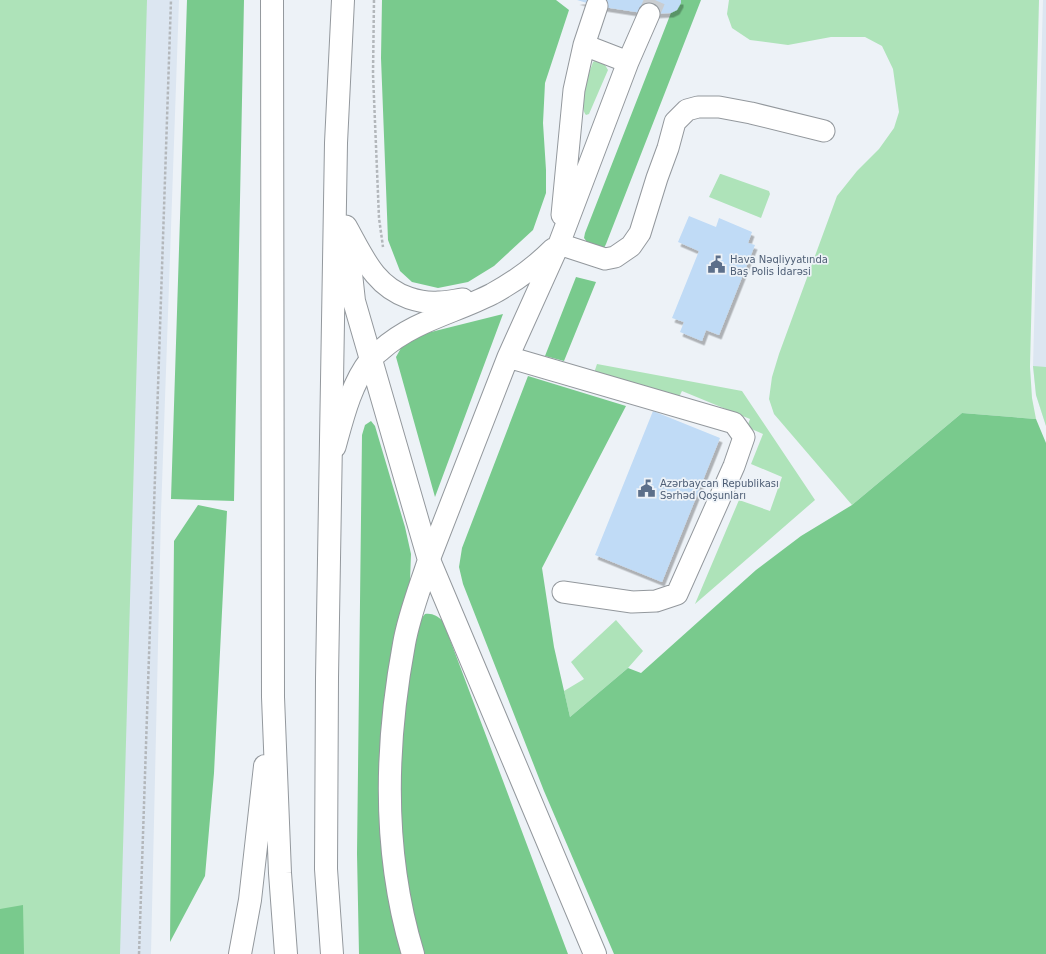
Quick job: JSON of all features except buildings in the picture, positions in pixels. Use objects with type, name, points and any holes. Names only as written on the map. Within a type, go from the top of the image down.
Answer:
[{"type":"highway","points":[[272,0],[274,697],[280,873],[286,954]]},
{"type":"highway","points":[[332,954],[326,869],[327,678],[336,143],[343,0]]},
{"type":"highway","points":[[336,143],[354,302],[429,560],[595,954]]},
{"type":"highway","points":[[413,954],[407,933],[396,878],[391,825],[390,770],[395,701],[404,643],[414,603],[429,560]]},
{"type":"highway","points":[[240,954],[250,900],[274,697]]},
{"type":"lane","points":[[330,467],[344,415],[352,392],[370,359],[390,341],[409,329],[491,294],[507,285],[540,262],[559,244],[574,90],[584,45],[597,6]]},
{"type":"lane","points":[[429,560],[508,356],[559,244],[628,62],[649,14]]},
{"type":"lane","points":[[584,45],[628,62]]},
{"type":"lane","points":[[559,244],[605,259],[615,257],[631,246],[640,233],[675,122],[687,110],[698,107],[719,106],[824,131]]},
{"type":"lane","points":[[346,226],[369,267],[383,284],[401,295],[418,301],[438,302],[491,294]]},
{"type":"lane","points":[[508,356],[734,424],[744,437],[734,466],[677,594],[656,601],[632,602],[563,592]]},
{"type":"path","points":[[139,954],[171,0]]},
{"type":"path","points":[[374,0],[373,74],[379,218],[383,248]]},
{"type":"shaded area","points":[[0,0],[179,0],[161,513],[151,954],[0,954]]},
{"type":"shaded area","points":[[1043,0],[1046,0],[1046,426],[1036,395],[1033,366]]},
{"type":"green space","points":[[0,0],[147,0],[120,954],[0,954]]},
{"type":"green space","points":[[187,0],[244,0],[234,501],[171,499]]},
{"type":"green space","points":[[382,0],[556,0],[569,10],[545,83],[543,123],[546,193],[533,230],[494,266],[468,282],[438,288],[412,282],[400,271],[388,240],[381,58]]},
{"type":"green space","points":[[676,0],[701,0],[604,248],[587,242],[584,238],[585,233]]},
{"type":"green space","points":[[729,0],[1039,0],[1030,367],[1032,398],[1036,419],[962,413],[852,505],[774,414],[769,399],[772,377],[779,354],[837,196],[857,171],[879,149],[894,128],[899,112],[893,69],[882,46],[865,37],[831,37],[788,45],[750,40],[732,28],[727,14]]},
{"type":"green space","points":[[593,62],[603,63],[608,70],[589,114],[586,115],[582,99],[583,90]]},
{"type":"green space","points":[[720,174],[769,191],[770,194],[761,218],[709,197]]},
{"type":"green space","points":[[576,277],[596,282],[564,361],[545,356]]},
{"type":"green space","points":[[503,314],[435,497],[396,357],[401,348],[419,335]]},
{"type":"green space","points":[[597,364],[742,391],[815,500],[695,604],[739,500],[770,511],[782,477],[751,464],[763,434],[747,427],[750,419],[682,391],[677,401],[593,376]]},
{"type":"green space","points":[[1033,366],[1046,367],[1046,426],[1036,395]]},
{"type":"green space","points":[[528,376],[626,406],[542,568],[554,647],[570,717],[628,668],[641,673],[756,570],[801,536],[852,505],[962,413],[1036,419],[1046,443],[1046,954],[614,954],[544,791],[463,584],[459,567],[462,548]]},
{"type":"green space","points":[[371,421],[375,426],[405,527],[411,554],[410,581],[388,692],[405,954],[359,954],[357,854],[362,435],[365,425]]},
{"type":"green space","points":[[198,505],[227,511],[214,773],[205,876],[170,942],[174,541]]},
{"type":"green space","points":[[425,614],[435,615],[443,621],[568,954],[422,954],[403,860],[398,771],[405,700],[418,623]]},
{"type":"green space","points":[[616,620],[643,651],[628,668],[570,717],[564,691],[584,679],[571,662]]},
{"type":"green space","points":[[23,905],[24,954],[0,954],[0,909]]},
{"type":"tunnel","points":[[649,14],[655,0]]},
{"type":"place","name":"Hava Nəqliyyatında Baş Polis İdarəsi","points":[[717,265]]},
{"type":"place","name":"Azərbaycan Republikası Sərhəd Qoşunları","points":[[647,489]]}]
